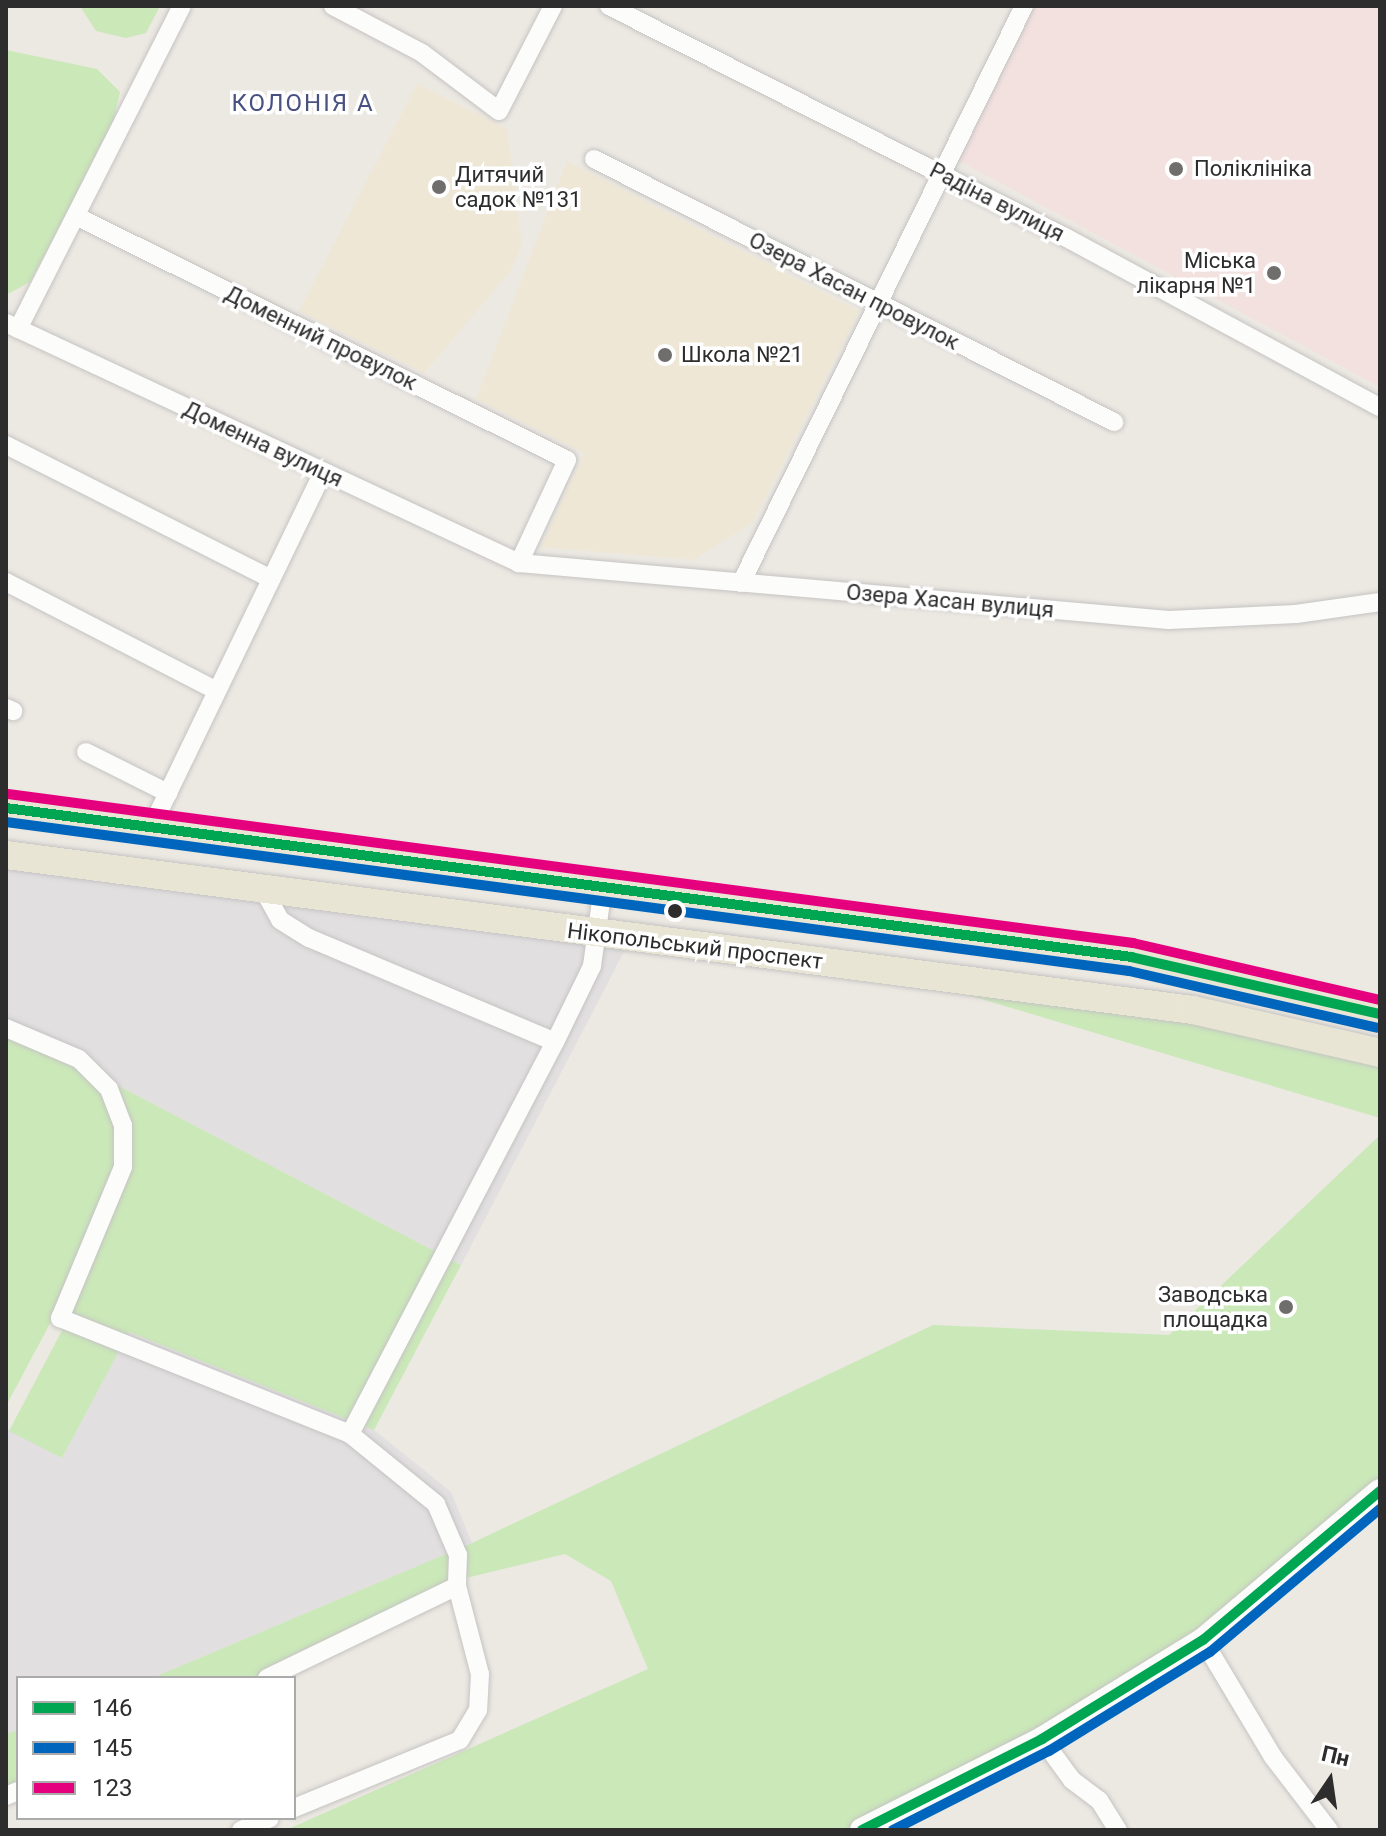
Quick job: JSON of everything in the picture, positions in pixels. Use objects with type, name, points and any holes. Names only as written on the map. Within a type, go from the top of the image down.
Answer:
[{"type":"main road","name":"Нікопольський проспект","points":[[6,808],[1131,957],[1380,1014]]},
{"type":"main road","points":[[130,872],[151,828]]},
{"type":"main road","name":"Нікопольський проспект","points":[[6,855],[1193,1010],[1380,1053]]},
{"type":"street","points":[[12,326],[76,216],[182,6]]},
{"type":"street","points":[[333,6],[422,53],[499,111],[553,6]]},
{"type":"street","name":"Радіна вулиця","points":[[609,6],[941,173],[1380,407]]},
{"type":"street","points":[[741,583],[1023,6]]},
{"type":"street","name":"Озера Хасан провулок","points":[[594,159],[1114,422]]},
{"type":"street","name":"Доменний провулок","points":[[76,216],[567,460],[519,563]]},
{"type":"street","name":"Доменна вулиця","points":[[12,326],[519,563]]},
{"type":"street","points":[[6,445],[271,579]]},
{"type":"street","points":[[151,828],[323,472]]},
{"type":"street","name":"Озера Хасан вулиця","points":[[519,563],[1169,620],[1296,614],[1380,602]]},
{"type":"street","points":[[6,582],[217,691]]},
{"type":"street","points":[[86,752],[168,793]]},
{"type":"street","points":[[350,1434],[586,983],[603,887]]},
{"type":"street","points":[[263,889],[280,920],[309,938],[555,1042]]},
{"type":"street","points":[[6,1028],[79,1059],[109,1089],[123,1125],[123,1167],[60,1318],[350,1434],[436,1504],[458,1555],[457,1586],[480,1674],[478,1710],[460,1740],[296,1807]]},
{"type":"street","points":[[862,1830],[1042,1739],[1203,1640],[1379,1495]]},
{"type":"street","points":[[271,1676],[457,1586]]},
{"type":"street","points":[[1203,1640],[1273,1757],[1329,1830]]},
{"type":"street","points":[[1042,1739],[1072,1780],[1099,1800],[1118,1830]]},
{"type":"street","points":[[241,1830],[265,1820]]},
{"type":"shaded area","name":"Міська лікарня №1","points":[[1031,6],[1380,6],[1380,387],[956,159]]},
{"type":"shaded area","name":"Дитячий садок №131","points":[[417,84],[507,129],[522,245],[510,272],[424,373],[299,311]]},
{"type":"shaded area","name":"Школа №21","points":[[567,161],[859,311],[753,522],[694,560],[541,547],[584,453],[476,399]]},
{"type":"shaded area","points":[[6,865],[628,944],[461,1265],[115,1084],[6,1020]]},
{"type":"shaded area","points":[[128,1332],[374,1430],[451,1492],[472,1543],[157,1676],[16,1676],[16,1731],[6,1734],[6,1429],[62,1458]]},
{"type":"green space","points":[[80,6],[160,6],[146,33],[126,38],[96,31]]},
{"type":"green space","points":[[6,50],[97,69],[120,92],[111,131],[30,282],[6,295]]},
{"type":"green space","points":[[931,984],[1192,1019],[1380,1061],[1380,1118]]},
{"type":"green space","points":[[6,1038],[77,1068],[103,1092],[116,1126],[115,1165],[54,1316],[6,1406]]},
{"type":"green space","points":[[115,1084],[461,1265],[374,1430],[129,1332],[62,1458],[9,1431],[67,1321],[130,1168]]},
{"type":"green space","points":[[1380,1135],[1380,1491],[1203,1640],[862,1830],[286,1830],[648,1669],[611,1581],[565,1554],[458,1580],[259,1676],[157,1676],[472,1543],[933,1325],[1169,1335]]},
{"type":"green space","points":[[16,1731],[16,1787],[6,1791],[6,1734]]},
{"type":"transit line","name":"123","points":[[8,794],[1133,943],[1380,1000]]},
{"type":"transit line","name":"146","points":[[6,808],[1131,957],[1380,1014]]},
{"type":"transit line","name":"145","points":[[6,822],[1129,971],[1377,1028]]},
{"type":"transit line","name":"146","points":[[862,1830],[1042,1739],[1203,1640],[1380,1491]]},
{"type":"transit line","name":"145","points":[[893,1830],[1049,1751],[1210,1652],[1380,1509]]},
{"type":"place","name":"Поліклініка","points":[[1176,169]]},
{"type":"place","name":"Дитячий садок №131","points":[[439,187]]},
{"type":"place","name":"Міська лікарня №1","points":[[1274,273]]},
{"type":"place","name":"Школа №21","points":[[665,355]]},
{"type":"place","name":"Заводська площадка","points":[[1286,1307]]},
{"type":"district","name":"КОЛОНІЯ А","points":[[303,104]]}]
